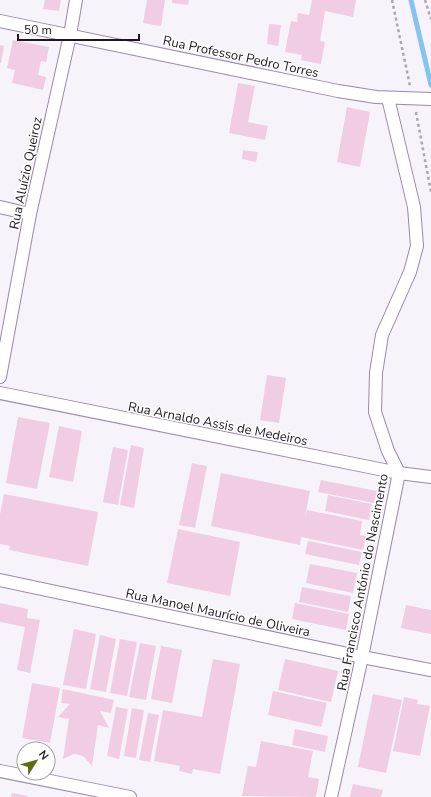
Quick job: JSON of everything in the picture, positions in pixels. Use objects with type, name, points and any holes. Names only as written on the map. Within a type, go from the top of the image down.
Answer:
[{"type":"street","name":"Rua Aluízio Queiroz","points":[[0,377],[30,214],[70,35],[76,0]]},
{"type":"street","name":"Rua Professor Pedro Torres","points":[[0,21],[338,91],[388,98],[417,100],[431,99]]},
{"type":"street","name":"Rua Francisco António do Nascimento","points":[[330,797],[362,657],[399,473],[388,451],[375,412],[376,373],[382,335],[410,272],[417,246],[414,207],[388,98]]},
{"type":"street","points":[[0,207],[30,214]]},
{"type":"street","name":"Rua Arnaldo Assis de Medeiros","points":[[0,393],[399,473],[431,477]]},
{"type":"street","name":"Rua Manoel Maurício de Oliveira","points":[[0,580],[362,657],[431,670]]},
{"type":"street","points":[[0,771],[130,797]]},
{"type":"path","points":[[426,0],[431,19]]},
{"type":"building","points":[[45,0],[61,0],[59,11],[43,9]]},
{"type":"building","points":[[147,0],[165,0],[161,26],[143,23]]},
{"type":"building","points":[[172,0],[189,0],[188,5],[172,3]]},
{"type":"building","points":[[312,0],[356,0],[353,17],[325,11],[320,41],[325,42],[321,64],[301,60],[302,55],[285,52],[291,21],[297,22],[298,13],[309,15]]},
{"type":"building","points":[[269,24],[281,25],[278,46],[267,44]]},
{"type":"building","points":[[13,40],[49,47],[46,62],[41,61],[38,75],[46,77],[43,90],[12,83],[15,70],[7,68]]},
{"type":"building","points":[[0,45],[4,46],[1,63],[0,63]]},
{"type":"building","points":[[238,83],[255,86],[248,122],[268,126],[265,140],[229,133]]},
{"type":"building","points":[[347,107],[370,112],[360,167],[337,162]]},
{"type":"building","points":[[243,150],[258,152],[256,162],[242,159]]},
{"type":"building","points":[[267,375],[286,378],[279,423],[260,420]]},
{"type":"building","points":[[18,417],[50,423],[37,489],[6,483]]},
{"type":"building","points":[[59,426],[82,431],[73,482],[49,477]]},
{"type":"building","points":[[131,445],[144,448],[134,508],[120,505]]},
{"type":"building","points":[[113,447],[128,450],[118,505],[103,502]]},
{"type":"building","points":[[192,463],[207,466],[195,528],[179,525]]},
{"type":"building","points":[[221,473],[310,491],[305,517],[307,510],[362,521],[360,535],[366,536],[363,550],[301,537],[300,545],[211,526]]},
{"type":"building","points":[[321,480],[377,491],[374,503],[318,492]]},
{"type":"building","points":[[4,494],[98,512],[88,566],[9,550],[10,546],[0,544],[0,514]]},
{"type":"building","points":[[328,495],[372,504],[369,520],[325,511]]},
{"type":"building","points":[[178,529],[240,542],[230,596],[167,583]]},
{"type":"building","points":[[308,541],[362,552],[359,565],[305,554]]},
{"type":"building","points":[[310,564],[357,573],[353,593],[306,583]]},
{"type":"building","points":[[302,587],[351,596],[348,612],[299,602]]},
{"type":"building","points":[[0,603],[28,609],[27,618],[40,620],[30,673],[17,670],[25,627],[0,622]]},
{"type":"building","points":[[295,603],[349,614],[346,630],[292,619]]},
{"type":"building","points":[[406,605],[431,610],[431,634],[401,628]]},
{"type":"building","points":[[74,629],[96,634],[86,689],[63,685]]},
{"type":"building","points":[[100,635],[116,639],[106,692],[90,689]]},
{"type":"building","points":[[120,639],[137,642],[127,696],[110,693]]},
{"type":"building","points":[[140,643],[156,646],[146,700],[129,697]]},
{"type":"building","points":[[161,646],[182,650],[172,703],[151,699]]},
{"type":"building","points":[[213,659],[240,664],[220,774],[193,769],[192,774],[179,771],[180,766],[154,761],[163,710],[202,717]]},
{"type":"building","points":[[285,659],[338,671],[331,702],[278,690]]},
{"type":"building","points":[[32,683],[60,688],[50,741],[39,741],[22,738]]},
{"type":"building","points":[[63,689],[114,700],[111,713],[100,711],[109,728],[98,725],[92,766],[84,757],[80,755],[74,754],[63,759],[69,719],[58,717],[70,704],[61,703]]},
{"type":"building","points":[[273,691],[327,703],[321,727],[268,715]]},
{"type":"building","points":[[373,694],[402,700],[386,773],[358,767]]},
{"type":"building","points":[[404,697],[418,700],[417,704],[430,706],[420,756],[393,751]]},
{"type":"building","points":[[116,707],[128,709],[119,759],[107,756]]},
{"type":"building","points":[[132,708],[144,710],[136,758],[124,756]]},
{"type":"building","points":[[148,713],[159,715],[150,762],[139,760]]},
{"type":"building","points":[[295,729],[328,736],[325,752],[292,745]]},
{"type":"building","points":[[261,741],[313,751],[308,777],[319,779],[316,797],[242,796],[248,766],[256,767]]},
{"type":"building","points":[[353,784],[383,790],[381,797],[350,797]]},
{"type":"building","points":[[12,793],[27,796],[27,797],[11,797]]},
{"type":"waterway","points":[[411,0],[431,85]]}]
